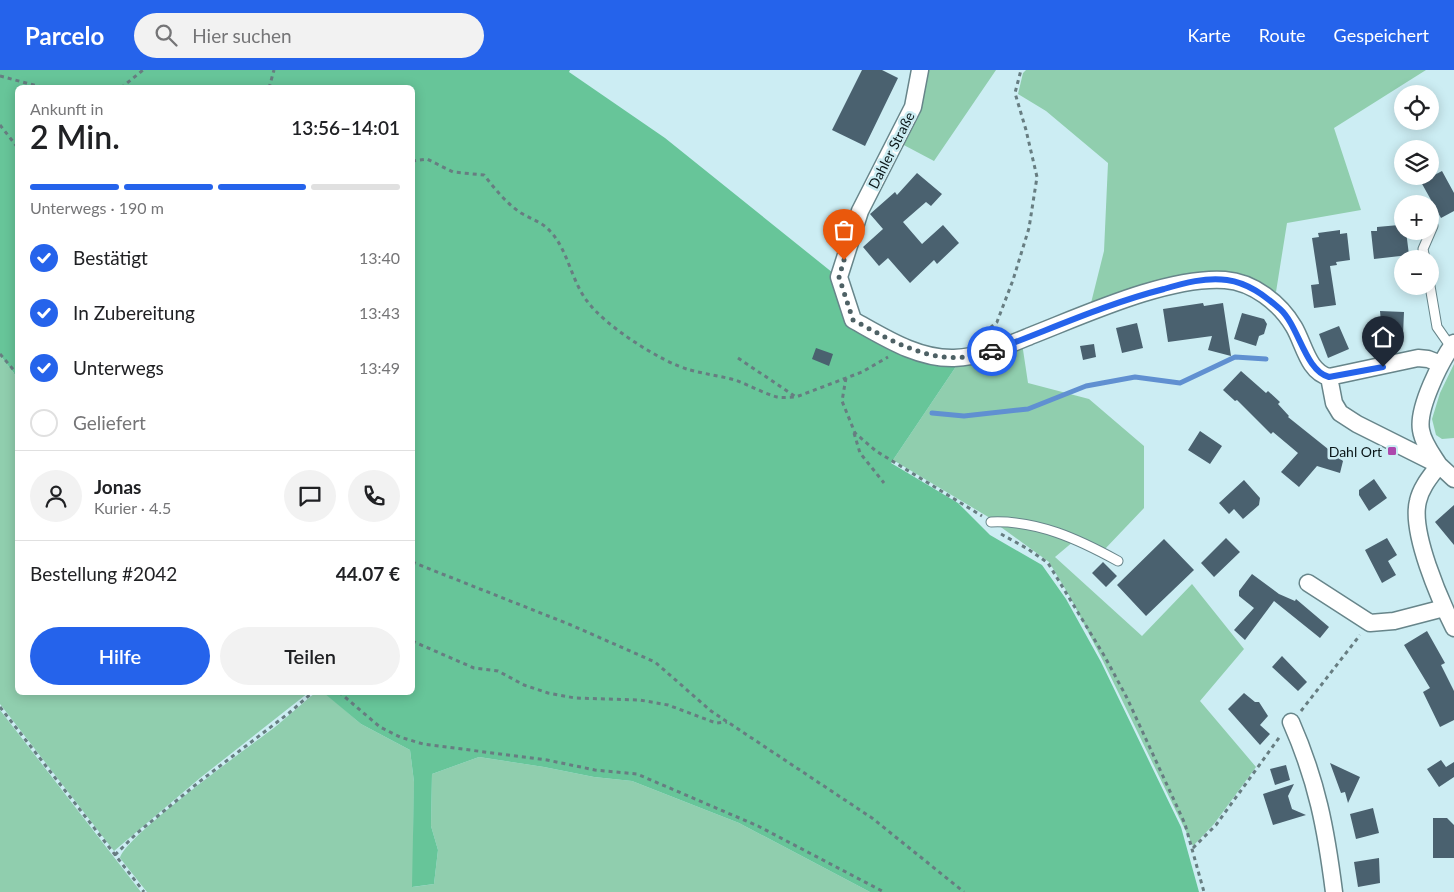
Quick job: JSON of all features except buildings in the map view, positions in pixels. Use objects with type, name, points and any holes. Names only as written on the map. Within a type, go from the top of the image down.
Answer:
[{"type":"street","name":"Dahler Straße","points":[[920,70],[913,107],[860,211],[839,277],[853,320],[904,347],[931,355],[954,358],[984,353],[1126,299],[1184,283],[1226,280],[1245,284],[1257,290],[1283,311],[1296,329],[1314,369],[1322,376],[1329,377]]},
{"type":"street","points":[[1452,345],[1441,364],[1427,399],[1421,423],[1426,443],[1439,465],[1454,479]]},
{"type":"street","points":[[1439,465],[1357,424],[1340,413],[1334,404],[1329,377],[1418,358],[1428,359],[1441,364]]},
{"type":"street","points":[[1439,465],[1424,486],[1416,513],[1422,546],[1444,608],[1454,628]]},
{"type":"street","points":[[1308,583],[1370,623],[1394,622],[1444,608]]},
{"type":"street","points":[[1291,722],[1317,791],[1328,840],[1334,892]]},
{"type":"lane","points":[[1432,295],[1437,327],[1452,345]]},
{"type":"lane","points":[[991,522],[1012,521],[1061,534],[1090,546],[1118,561]]},
{"type":"path","points":[[125,85],[143,70]]},
{"type":"path","points":[[270,85],[274,70]]},
{"type":"path","points":[[954,358],[997,322],[1013,280],[1029,228],[1038,177],[1015,94],[1021,70]]},
{"type":"path","points":[[0,76],[34,85]]},
{"type":"path","points":[[0,125],[15,144]]},
{"type":"path","points":[[415,161],[427,159],[453,172],[484,175],[504,200],[522,214],[536,220],[550,231],[562,252],[575,282],[587,301],[609,324],[660,357],[689,370],[720,376],[778,397],[796,397],[862,372],[904,347]]},
{"type":"path","points":[[0,354],[15,372]]},
{"type":"path","points":[[738,358],[796,397]]},
{"type":"path","points":[[846,378],[842,401],[855,433],[876,450],[991,522],[1004,537],[1028,549],[1048,564],[1105,657],[1127,698],[1185,824],[1204,892]]},
{"type":"path","points":[[852,425],[860,453],[884,483]]},
{"type":"path","points":[[415,563],[655,662],[712,711],[872,818],[964,892]]},
{"type":"path","points":[[415,642],[474,668],[498,671],[524,685],[548,693],[575,698],[640,700],[668,705],[716,723],[728,722]]},
{"type":"path","points":[[115,854],[136,834],[199,782],[290,713],[310,695]]},
{"type":"path","points":[[343,695],[380,727],[400,737],[424,744],[547,760],[595,770],[637,774],[758,826],[884,892]]},
{"type":"path","points":[[0,707],[144,892]]},
{"type":"green space","points":[[0,70],[570,70],[569,72],[665,138],[833,273],[850,323],[959,362],[891,463],[958,503],[990,535],[1042,565],[1066,599],[1101,662],[1181,827],[1199,892],[870,892],[739,823],[632,781],[594,777],[479,757],[432,774],[431,826],[438,850],[434,884],[412,887],[414,782],[410,750],[361,724],[326,695],[415,695],[415,85],[15,85],[15,374],[0,355]]},
{"type":"green space","points":[[923,70],[996,70],[934,161],[900,143]]},
{"type":"green space","points":[[1026,70],[1426,70],[1402,85],[1394,85],[1394,90],[1334,128],[1361,210],[1287,223],[1276,292],[1246,279],[1208,275],[1089,311],[1104,251],[1108,163],[1046,111],[1018,94],[1023,73]]},
{"type":"green space","points":[[1022,343],[1028,383],[1089,399],[1144,446],[1144,508],[1104,550],[1034,523],[1005,518],[990,518],[893,460],[959,362]]},
{"type":"green space","points":[[0,355],[15,374],[15,695],[305,695],[200,778],[114,851],[0,704]]},
{"type":"green space","points":[[1454,364],[1454,438],[1442,439],[1436,435],[1432,419],[1440,393]]},
{"type":"green space","points":[[1013,524],[1074,541],[1055,557],[1142,636],[1192,584],[1244,649],[1200,701],[1256,767],[1214,824],[1193,846],[1103,661],[1070,597],[1049,562],[998,525]]},
{"type":"green space","points":[[313,695],[327,695],[361,724],[410,750],[414,782],[413,887],[434,884],[438,850],[431,826],[432,774],[479,757],[594,777],[632,781],[739,823],[870,892],[147,892],[120,858],[127,847],[190,791],[275,727]]},
{"type":"green space","points":[[0,710],[141,892],[0,892]]},
{"type":"waterway","points":[[932,413],[964,416],[1028,409],[1086,386],[1135,377],[1180,383],[1235,357],[1266,359]]},
{"type":"way so far","points":[[844,260],[839,277],[853,320],[904,347],[931,355],[954,358],[992,351]]},
{"type":"place","name":"Dahl Ort","points":[[1392,451]]},
{"type":"route","points":[[992,351],[1126,299],[1184,283],[1226,280],[1245,284],[1257,290],[1283,311],[1296,329],[1314,369],[1322,376],[1329,377],[1383,367]]}]
